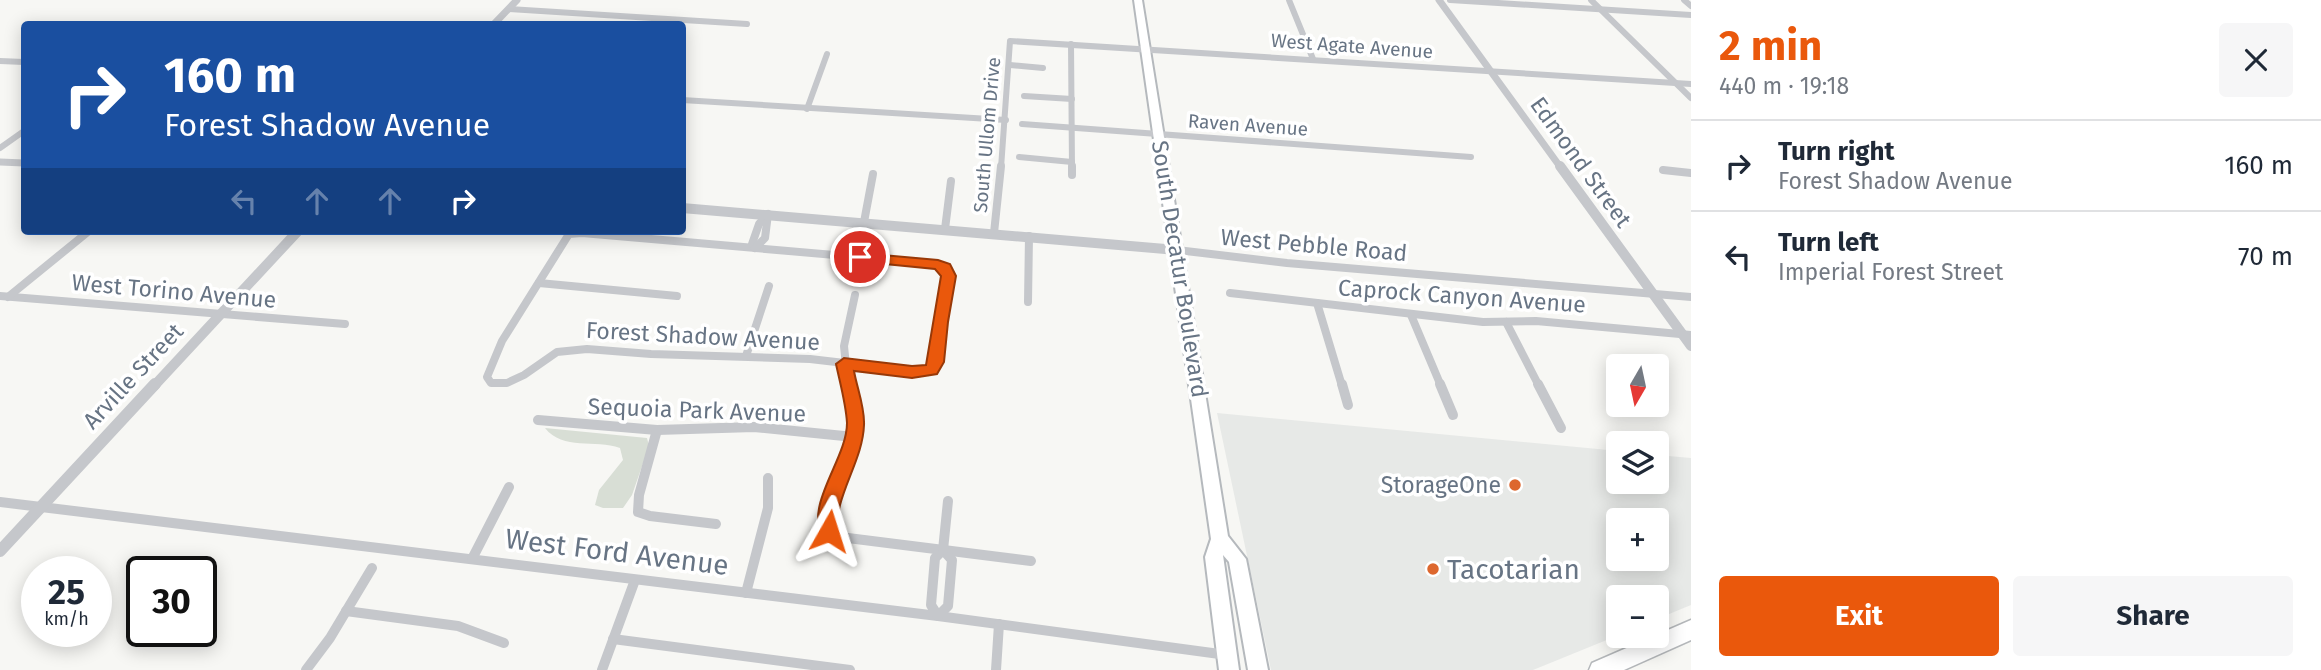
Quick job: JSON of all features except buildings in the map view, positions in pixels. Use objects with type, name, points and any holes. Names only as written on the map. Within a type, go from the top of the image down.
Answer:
[{"type":"highway","points":[[1600,670],[1691,630]]},
{"type":"main road","name":"South Decatur Boulevard","points":[[1138,0],[1220,539],[1214,557],[1228,662]]},
{"type":"main road","name":"South Decatur Boulevard","points":[[1220,539],[1237,559],[1258,670]]},
{"type":"street","points":[[497,21],[517,0]]},
{"type":"street","points":[[1289,0],[1313,59]]},
{"type":"street","name":"Edmond Street","points":[[1439,0],[1652,293],[1686,334],[1691,346]]},
{"type":"street","points":[[1451,0],[1691,15]]},
{"type":"street","points":[[1591,0],[1691,98]]},
{"type":"street","points":[[1684,0],[1691,6]]},
{"type":"street","points":[[509,9],[659,21]]},
{"type":"street","points":[[686,22],[747,24]]},
{"type":"street","name":"West Agate Avenue","points":[[1010,41],[1691,84]]},
{"type":"street","name":"South Ullom Drive","points":[[994,233],[1006,120],[1010,41]]},
{"type":"street","points":[[1071,44],[1072,175]]},
{"type":"street","points":[[807,109],[827,54]]},
{"type":"street","points":[[0,61],[21,62]]},
{"type":"street","points":[[1010,65],[1043,68]]},
{"type":"street","points":[[1024,96],[1072,99]]},
{"type":"street","points":[[686,100],[1006,120]]},
{"type":"street","name":"Raven Avenue","points":[[1022,124],[1471,157]]},
{"type":"street","points":[[0,148],[21,133]]},
{"type":"street","points":[[1019,157],[1072,162]]},
{"type":"street","points":[[0,162],[21,163]]},
{"type":"street","points":[[1663,170],[1691,173]]},
{"type":"street","points":[[864,222],[873,174]]},
{"type":"street","points":[[945,229],[951,181]]},
{"type":"street","name":"West Pebble Road","points":[[686,208],[1029,236],[1245,259],[1691,296]]},
{"type":"street","points":[[605,235],[755,248],[761,245],[764,239],[769,225],[768,214]]},
{"type":"street","points":[[4,297],[84,235]]},
{"type":"street","name":"Arville Street","points":[[0,551],[294,235]]},
{"type":"street","points":[[568,235],[557,248],[539,282],[677,296]]},
{"type":"street","points":[[1028,302],[1029,236]]},
{"type":"street","name":"Forest Shadow Avenue","points":[[539,282],[494,354],[486,377],[491,383],[507,383],[524,376],[557,352],[587,349],[651,355],[746,356],[912,372],[931,370],[936,362],[949,276],[945,267],[938,264],[755,248]]},
{"type":"street","points":[[746,356],[769,286]]},
{"type":"street","name":"Caprock Canyon Avenue","points":[[1230,293],[1411,315],[1506,322],[1536,321],[1686,334]]},
{"type":"street","points":[[855,295],[846,328],[844,364],[853,398],[856,424],[854,438],[828,515],[829,531],[840,537],[1031,561]]},
{"type":"street","name":"West Torino Avenue","points":[[4,297],[345,324]]},
{"type":"street","points":[[1317,303],[1348,405]]},
{"type":"street","points":[[1411,315],[1453,415]]},
{"type":"street","points":[[1506,322],[1561,428]]},
{"type":"street","name":"Sequoia Park Avenue","points":[[538,420],[657,430],[754,427],[854,438]]},
{"type":"street","points":[[657,430],[639,495],[638,512],[649,516],[716,524]]},
{"type":"street","points":[[746,593],[768,508],[768,478]]},
{"type":"street","points":[[472,559],[509,487]]},
{"type":"street","points":[[943,550],[952,560],[948,606],[938,616],[931,605],[935,558],[943,550],[948,501]]},
{"type":"street","name":"West Ford Avenue","points":[[0,502],[938,616],[1228,662]]},
{"type":"street","points":[[306,670],[372,568]]},
{"type":"street","points":[[602,670],[635,580]]},
{"type":"street","points":[[346,611],[458,626],[504,643]]},
{"type":"street","points":[[996,670],[999,624]]},
{"type":"street","points":[[614,639],[850,670]]},
{"type":"shaded area","points":[[1217,413],[1606,450],[1606,494],[1669,494],[1669,456],[1691,458],[1691,605],[1669,614],[1669,585],[1606,585],[1606,640],[1533,670],[1271,670]]},
{"type":"shaded area","points":[[545,428],[647,438],[649,446],[632,495],[623,508],[603,508],[595,505],[599,490],[623,460],[620,448],[561,440]]},
{"type":"place","name":"StorageOne","points":[[1515,485]]},
{"type":"place","name":"Tacotarian","points":[[1433,569]]},
{"type":"route","points":[[829,531],[828,515],[838,479],[850,454],[856,424],[853,398],[844,364],[912,372],[931,370],[936,362],[949,276],[945,267],[938,264],[860,257]]}]
